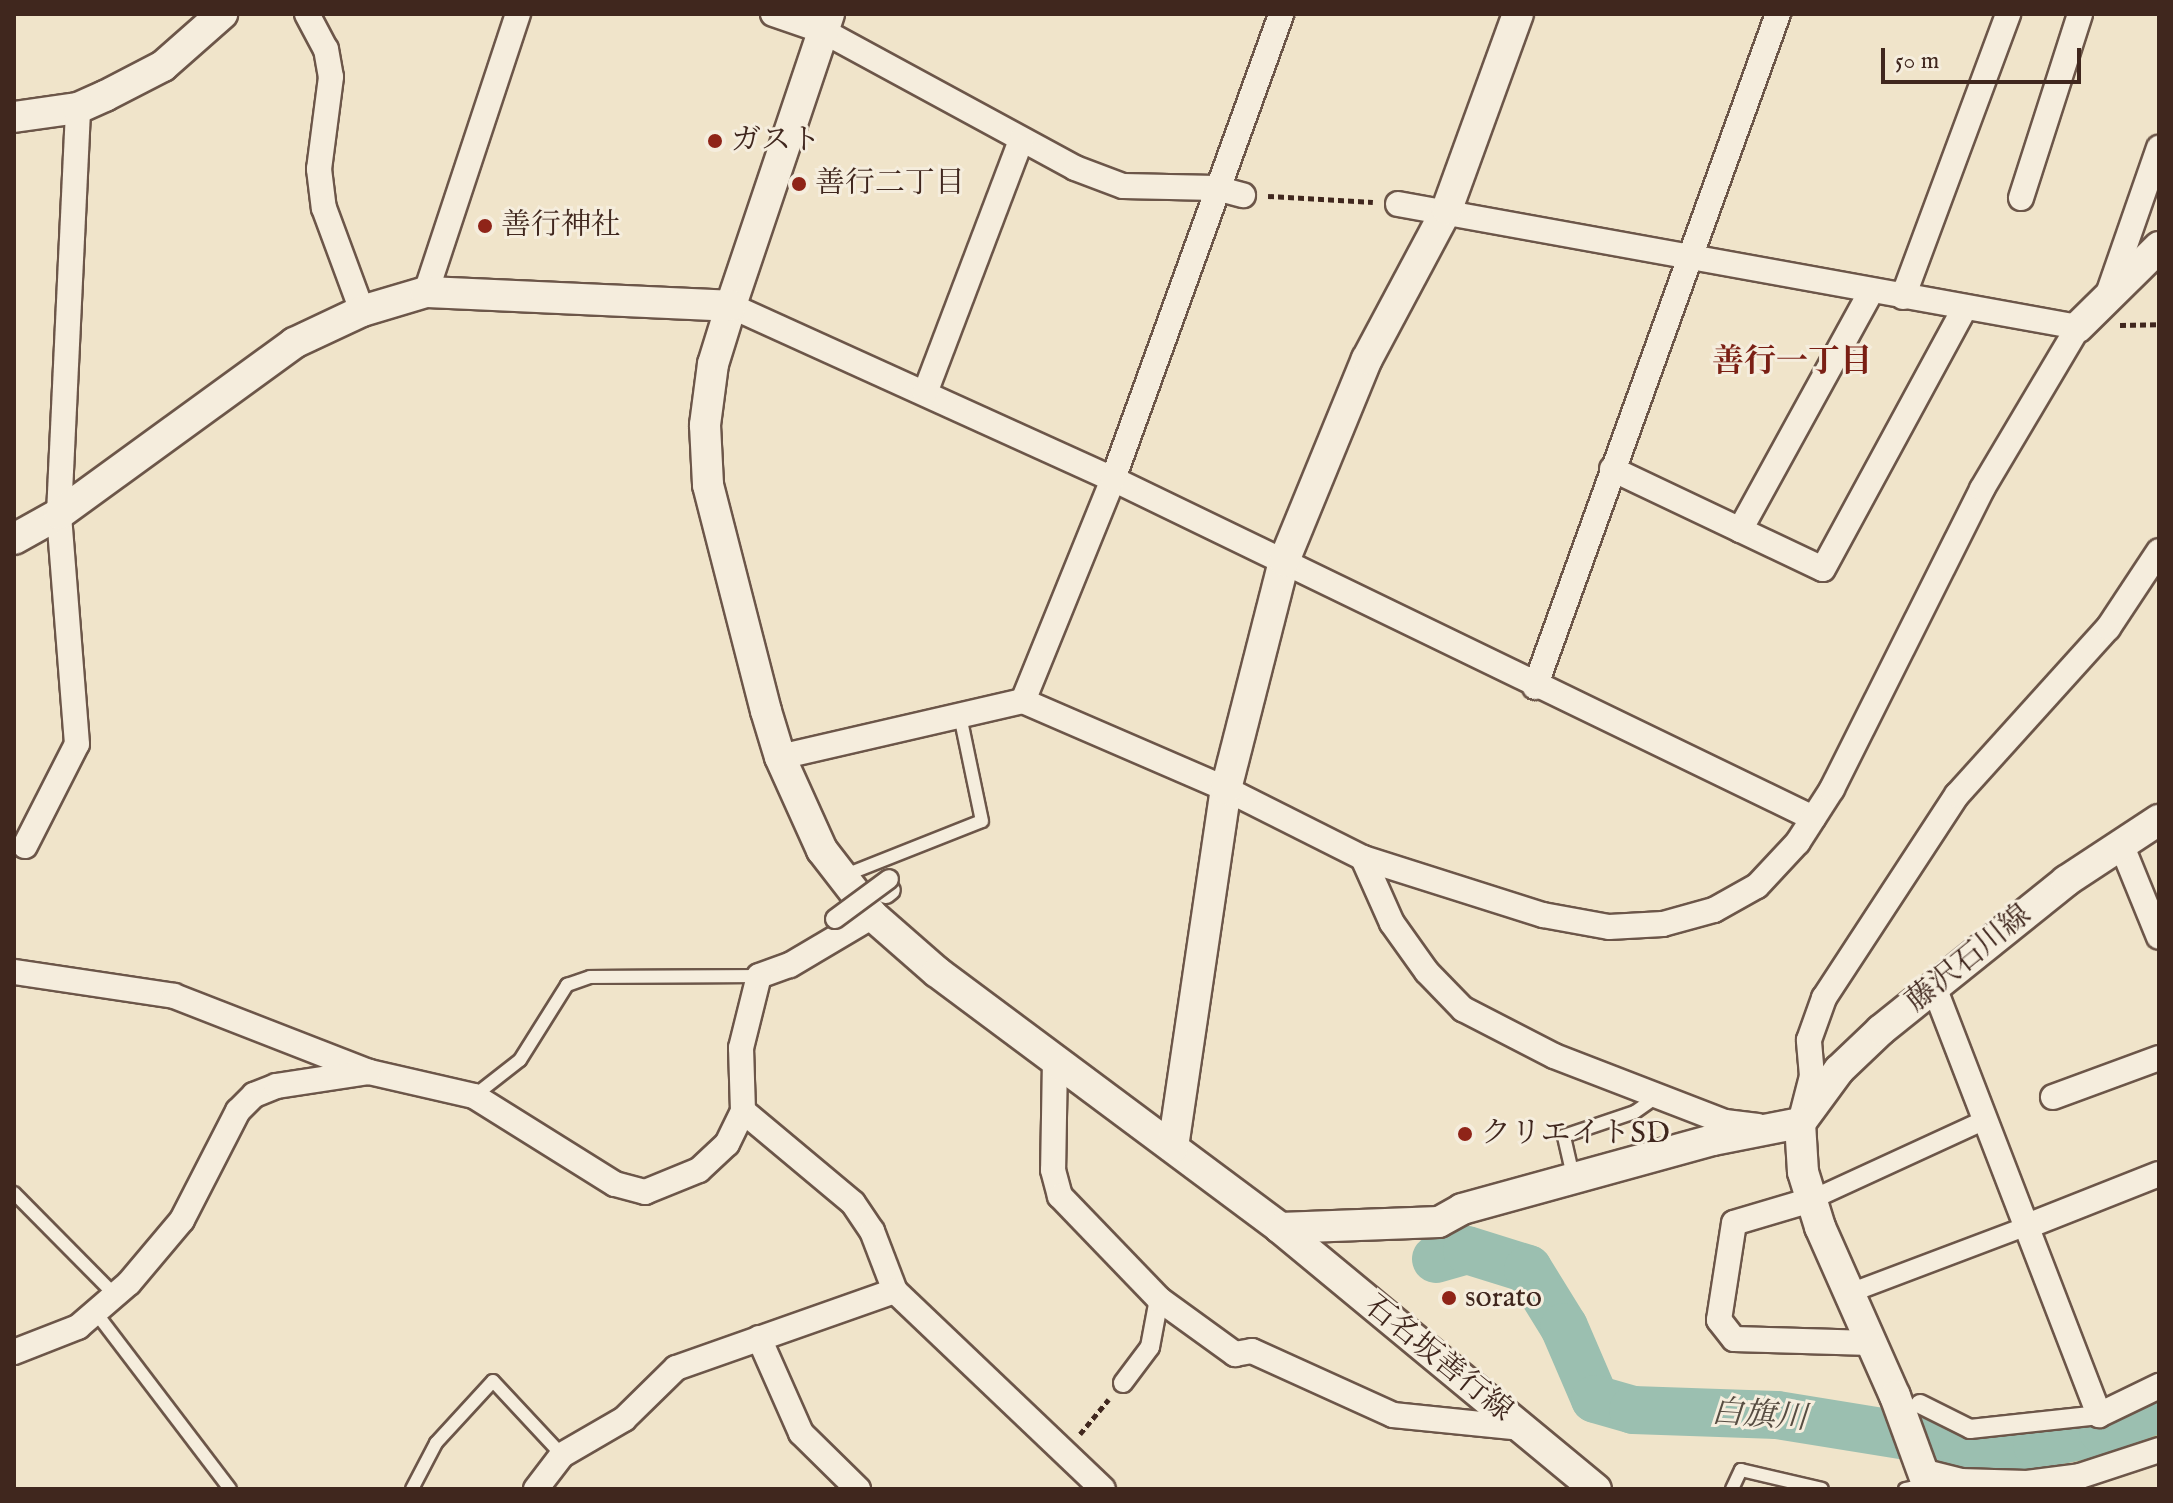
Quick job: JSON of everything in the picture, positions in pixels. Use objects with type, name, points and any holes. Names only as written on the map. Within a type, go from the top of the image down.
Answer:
[{"type":"street","points":[[14,117],[78,108],[163,66],[222,14]]},
{"type":"street","points":[[307,14],[326,49],[331,77],[319,169],[324,208],[362,311]]},
{"type":"street","points":[[426,292],[518,14]]},
{"type":"street","points":[[773,14],[826,22],[1021,140],[1123,186],[1216,188],[1243,195]]},
{"type":"street","points":[[1023,701],[1113,479],[1281,14]]},
{"type":"street","points":[[1173,1147],[1226,789],[1284,561],[1367,359],[1447,209],[1518,14]]},
{"type":"street","points":[[1535,687],[1778,14]]},
{"type":"street","points":[[1903,297],[2008,14]]},
{"type":"street","points":[[2021,198],[2080,14]]},
{"type":"street","name":"石名坂善行線","points":[[826,22],[713,364],[705,425],[708,485],[780,757],[822,850],[843,876],[885,895],[937,972],[1280,1228],[1596,1489]]},
{"type":"street","points":[[25,846],[77,744],[59,514],[78,108]]},
{"type":"street","points":[[925,393],[1021,140]]},
{"type":"street","points":[[2103,307],[2159,148]]},
{"type":"street","points":[[1398,204],[1447,209],[1690,253],[1871,292],[2078,327]]},
{"type":"street","points":[[780,757],[1023,701],[1226,789],[1363,858],[1543,915],[1609,927],[1663,924],[1714,910],[1757,886],[1813,818],[1982,489],[2078,327],[2103,307],[2159,247]]},
{"type":"street","points":[[14,539],[59,514],[294,343],[362,311],[426,292],[731,306],[1113,479],[1535,687],[1813,818]]},
{"type":"street","points":[[1740,530],[1871,292]]},
{"type":"street","points":[[1612,469],[1823,569],[1965,308]]},
{"type":"street","points":[[2159,551],[2108,628],[1957,795],[1824,998],[1809,1040],[1812,1076],[1794,1124],[1811,1200],[1871,1343],[1914,1416],[1922,1484],[1960,1481],[2027,1483],[2080,1476],[2159,1450]]},
{"type":"street","name":"藤沢石川線","points":[[1794,1124],[1839,1070],[1934,987],[2066,881],[2159,820]]},
{"type":"street","points":[[2121,844],[2159,937]]},
{"type":"street","points":[[1363,858],[1392,923],[1427,972],[1463,1009],[1554,1056],[1725,1122],[1794,1124]]},
{"type":"street","points":[[835,919],[885,895]]},
{"type":"street","points":[[14,972],[174,996],[369,1072],[474,1096],[615,1184],[645,1192],[699,1170],[727,1144],[743,1111],[743,1033],[759,976],[790,965],[885,895]]},
{"type":"street","points":[[1934,987],[2099,1415]]},
{"type":"street","points":[[2053,1097],[2159,1058]]},
{"type":"street","points":[[1055,1060],[1053,1170],[1060,1196],[1159,1299],[1235,1354],[1252,1351],[1393,1415],[1522,1428]]},
{"type":"street","points":[[14,1352],[78,1327],[115,1295],[182,1220],[232,1121],[254,1095],[276,1086],[369,1072]]},
{"type":"street","points":[[743,1111],[853,1203],[872,1231],[895,1291],[1103,1489]]},
{"type":"street","points":[[1871,1343],[1734,1339],[1719,1320],[1734,1223],[1811,1200],[1985,1120]]},
{"type":"street","points":[[1280,1228],[1439,1222],[1462,1209],[1713,1140],[1794,1124]]},
{"type":"street","points":[[1850,1293],[2159,1174]]},
{"type":"street","points":[[536,1489],[562,1455],[624,1419],[676,1368],[895,1291]]},
{"type":"street","points":[[1123,1383],[1150,1347],[1159,1299]]},
{"type":"street","points":[[759,1338],[801,1433],[858,1489]]},
{"type":"street","points":[[1914,1416],[1970,1429],[2099,1415],[2159,1386]]},
{"type":"lane","points":[[843,876],[982,821],[960,716]]},
{"type":"lane","points":[[474,1096],[520,1060],[567,985],[614,975],[759,976]]},
{"type":"lane","points":[[1571,1167],[1564,1136],[1635,1112],[1658,1096]]},
{"type":"lane","points":[[14,1193],[115,1295]]},
{"type":"lane","points":[[96,1313],[230,1489]]},
{"type":"lane","points":[[412,1489],[436,1443],[493,1381],[562,1455]]},
{"type":"lane","points":[[1732,1489],[1741,1470],[1822,1489]]},
{"type":"path","points":[[1243,195],[1398,204]]},
{"type":"path","points":[[1063,1453],[1123,1383]]},
{"type":"green space","points":[[2159,1418],[2159,1437],[2080,1461],[2028,1469],[1954,1468],[1943,1463],[1942,1452],[2038,1453],[2106,1441]]},
{"type":"waterway","name":"白旗川","points":[[1436,1259],[1467,1250],[1528,1269],[1564,1327],[1595,1399],[1633,1410],[1777,1415],[1962,1445],[2037,1445],[2103,1431],[2159,1408]]},
{"type":"place","name":"ガスト","points":[[715,141]]},
{"type":"place","name":"善行二丁目","points":[[799,184]]},
{"type":"place","name":"善行神社","points":[[485,226]]},
{"type":"place","name":"クリエイトSD","points":[[1465,1134]]},
{"type":"place","name":"sorato","points":[[1449,1298]]},
{"type":"district","name":"善行一丁目","points":[[1792,363]]}]
